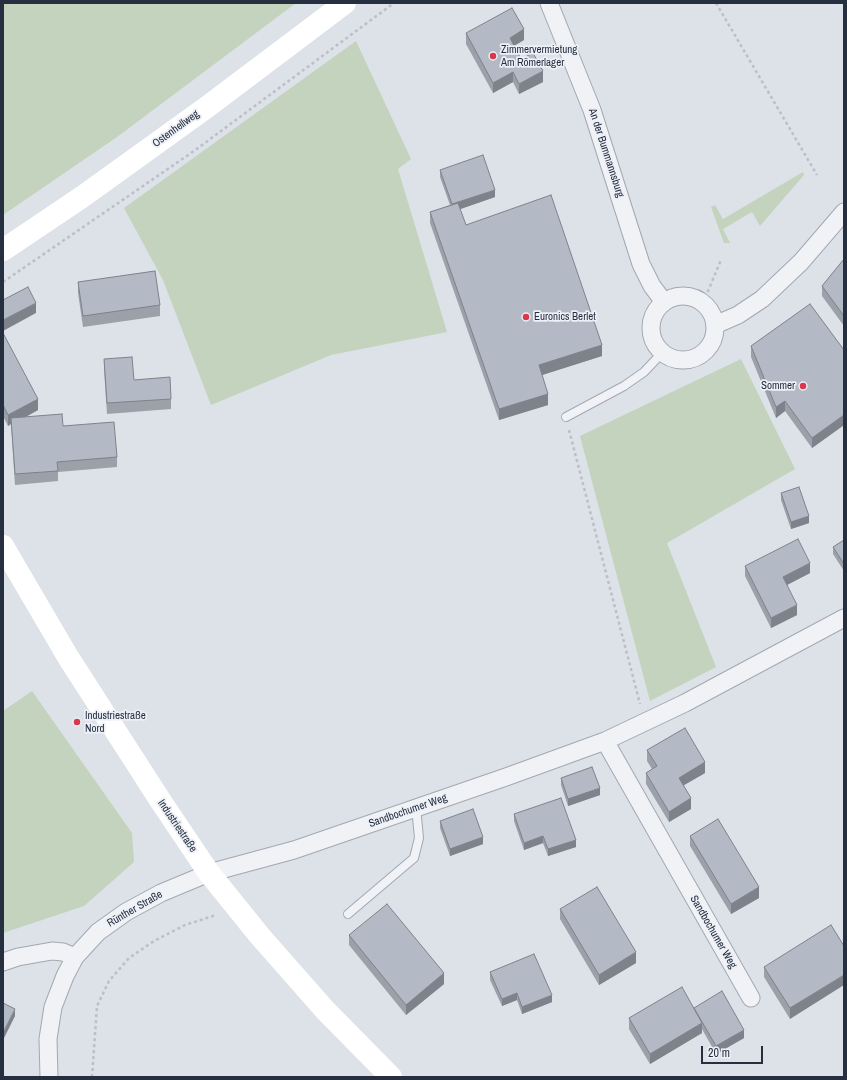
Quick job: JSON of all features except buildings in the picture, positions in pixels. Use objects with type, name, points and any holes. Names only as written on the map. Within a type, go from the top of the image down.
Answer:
[{"type":"street","name":"An der Bummannsburg","points":[[549,3],[592,110],[641,264],[652,286],[664,302]]},
{"type":"street","name":"Ostenhellweg","points":[[3,250],[207,107],[336,6]]},
{"type":"street","points":[[715,325],[738,315],[762,299],[801,262],[844,212]]},
{"type":"street","points":[[677,296],[690,296],[703,303],[712,313],[715,325],[714,339],[707,349],[698,357],[686,360],[673,359],[662,353],[655,344],[651,327],[656,310],[664,302],[677,296]]},
{"type":"street","name":"Industriestraße","points":[[3,546],[68,657],[209,873],[237,908],[325,1010],[390,1077]]},
{"type":"street","name":"Sandbochumer Weg","points":[[209,873],[294,850],[506,777],[605,741],[646,722],[844,618]]},
{"type":"street","name":"Sandbochumer Weg","points":[[605,741],[750,998]]},
{"type":"street","name":"Rünther Straße","points":[[49,1077],[48,1040],[53,1007],[65,976],[75,958],[98,932],[126,912],[161,893],[209,873]]},
{"type":"street","points":[[3,962],[18,957],[52,952],[63,952],[75,958]]},
{"type":"lane","points":[[566,417],[624,386],[644,372],[662,353]]},
{"type":"lane","points":[[348,914],[414,858],[420,838],[416,807]]},
{"type":"path","points":[[3,282],[194,152],[394,3]]},
{"type":"path","points":[[716,3],[817,175]]},
{"type":"path","points":[[703,303],[721,260]]},
{"type":"path","points":[[566,417],[570,439],[646,722]]},
{"type":"path","points":[[92,1077],[97,1006],[109,981],[128,958],[154,941],[185,925],[237,908]]},
{"type":"green space","points":[[3,3],[296,3],[117,137],[3,215]]},
{"type":"green space","points":[[356,41],[411,159],[398,169],[447,332],[331,355],[211,405],[163,280],[124,208]]},
{"type":"green space","points":[[803,172],[804,175],[760,226],[752,212],[723,229],[730,243],[724,243],[711,207],[715,205],[723,219]]},
{"type":"green space","points":[[741,359],[795,469],[667,543],[716,667],[650,701],[580,436]]},
{"type":"green space","points":[[32,691],[132,833],[134,862],[84,906],[3,933],[3,711]]},
{"type":"place","name":"Zimmervermietung Am Römerlager","points":[[493,56]]},
{"type":"place","name":"Euronics Berlet","points":[[526,317]]},
{"type":"place","name":"Sommer","points":[[803,386]]},
{"type":"place","name":"Industriestraße Nord","points":[[77,722]]}]
